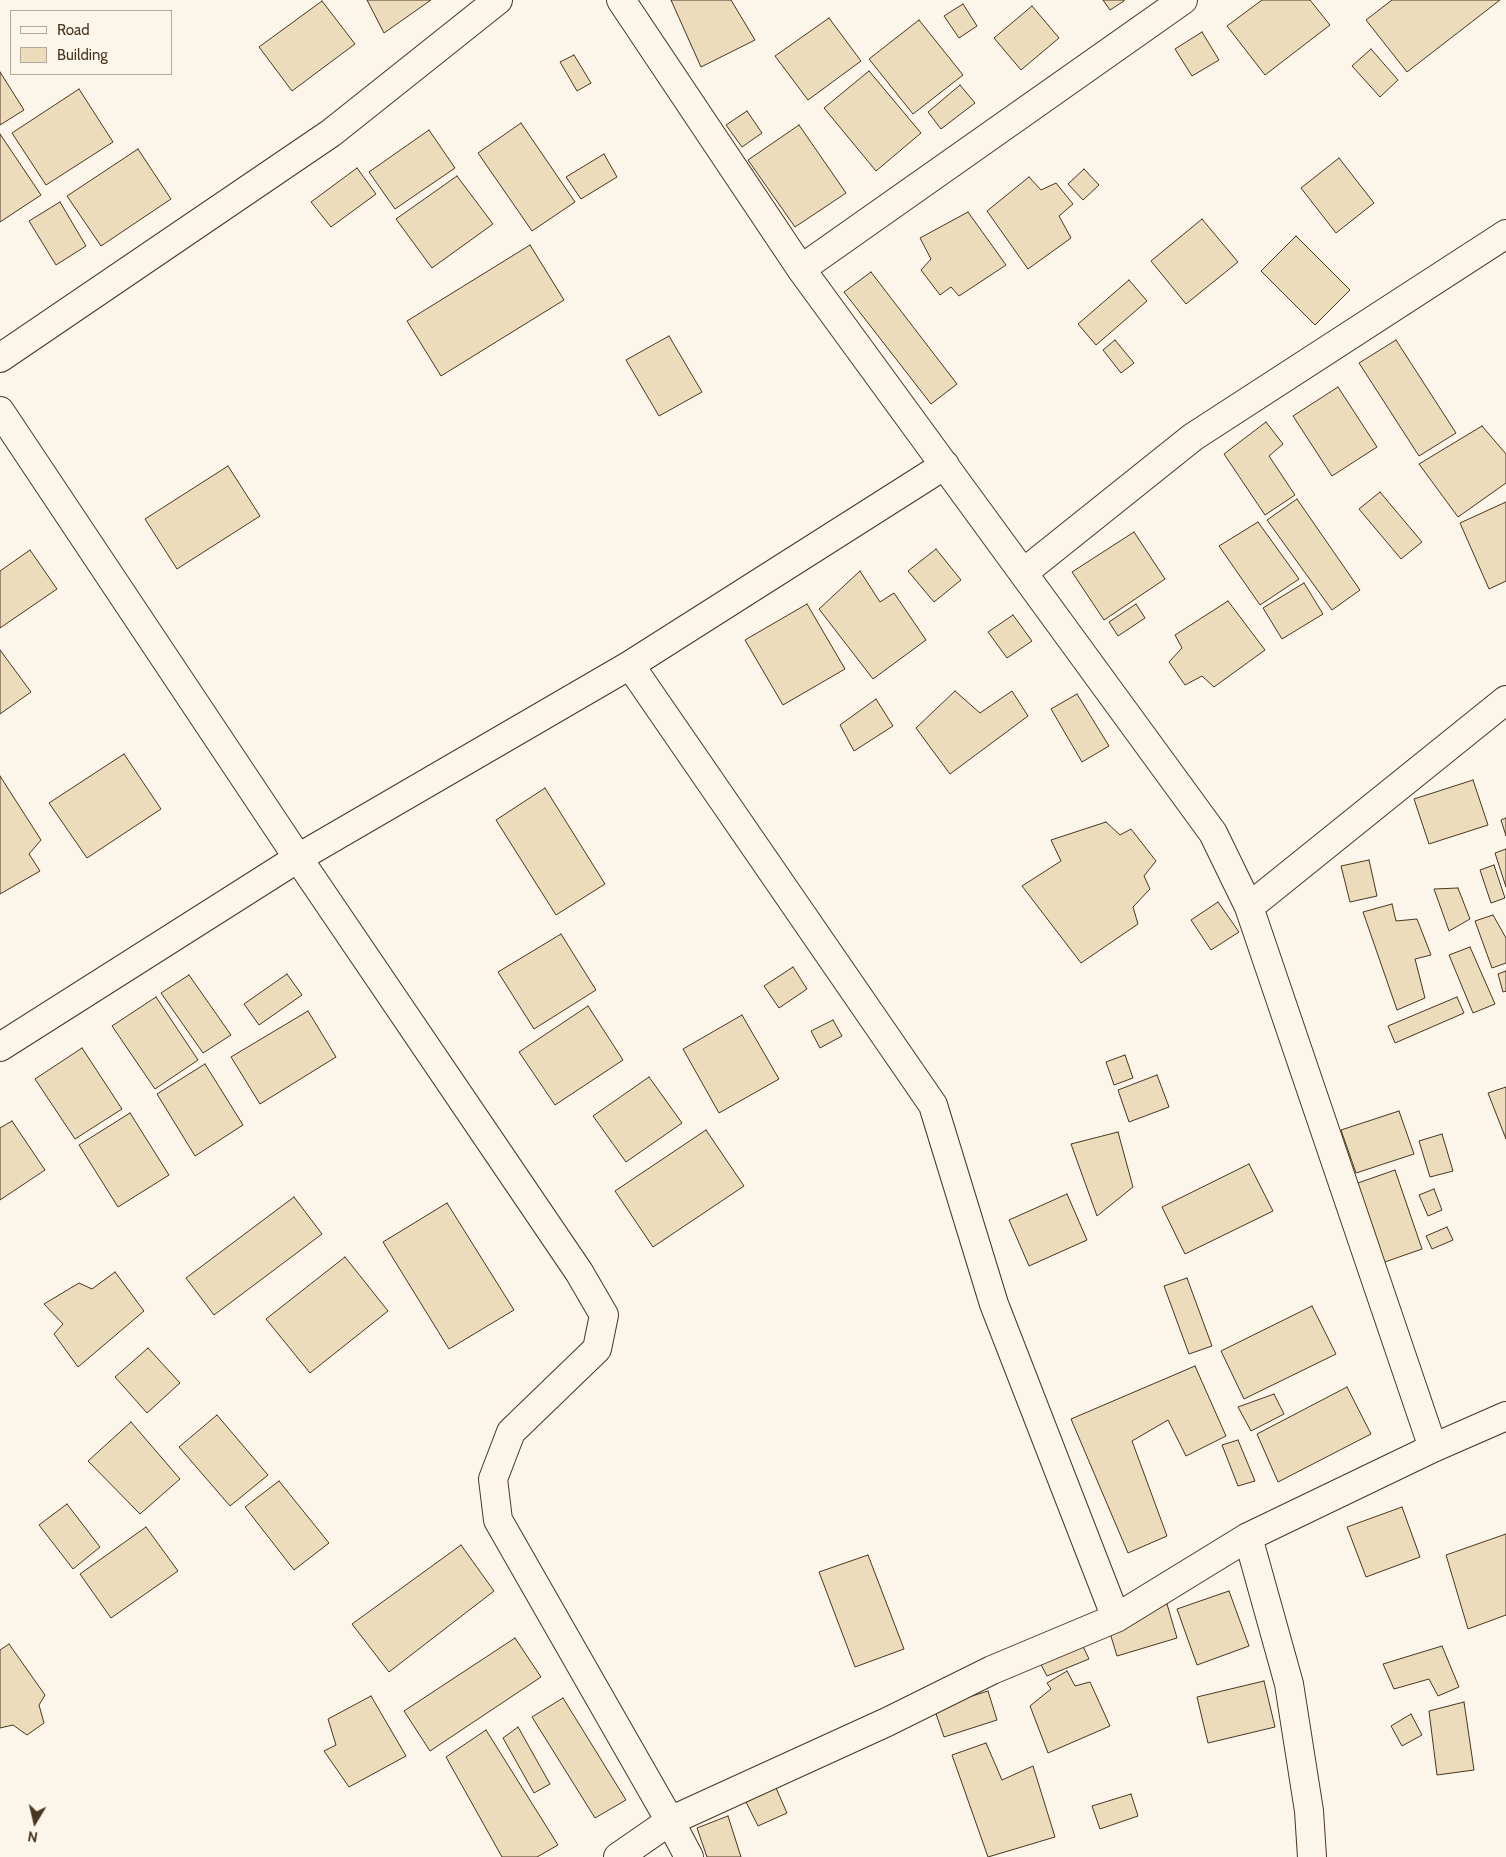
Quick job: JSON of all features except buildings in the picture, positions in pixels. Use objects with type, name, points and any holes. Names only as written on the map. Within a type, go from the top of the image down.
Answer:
[{"type":"street","points":[[0,358],[331,133],[498,0]]},
{"type":"street","points":[[621,0],[802,270],[1212,833],[1249,907],[1433,1448]]},
{"type":"street","points":[[802,270],[1183,0]]},
{"type":"street","points":[[1023,573],[1193,437],[1506,234]]},
{"type":"street","points":[[0,411],[298,858],[580,1272],[604,1315],[597,1349],[511,1432],[493,1480],[498,1520],[689,1857]]},
{"type":"street","points":[[0,1047],[298,858],[630,666],[944,465]]},
{"type":"street","points":[[630,666],[933,1105],[994,1304],[1116,1618]]},
{"type":"street","points":[[1249,907],[1506,700]]},
{"type":"street","points":[[618,1857],[670,1821],[887,1722],[992,1670],[1116,1618],[1248,1537],[1433,1448],[1506,1416]]},
{"type":"street","points":[[1248,1537],[1289,1684],[1309,1811],[1312,1857]]}]
